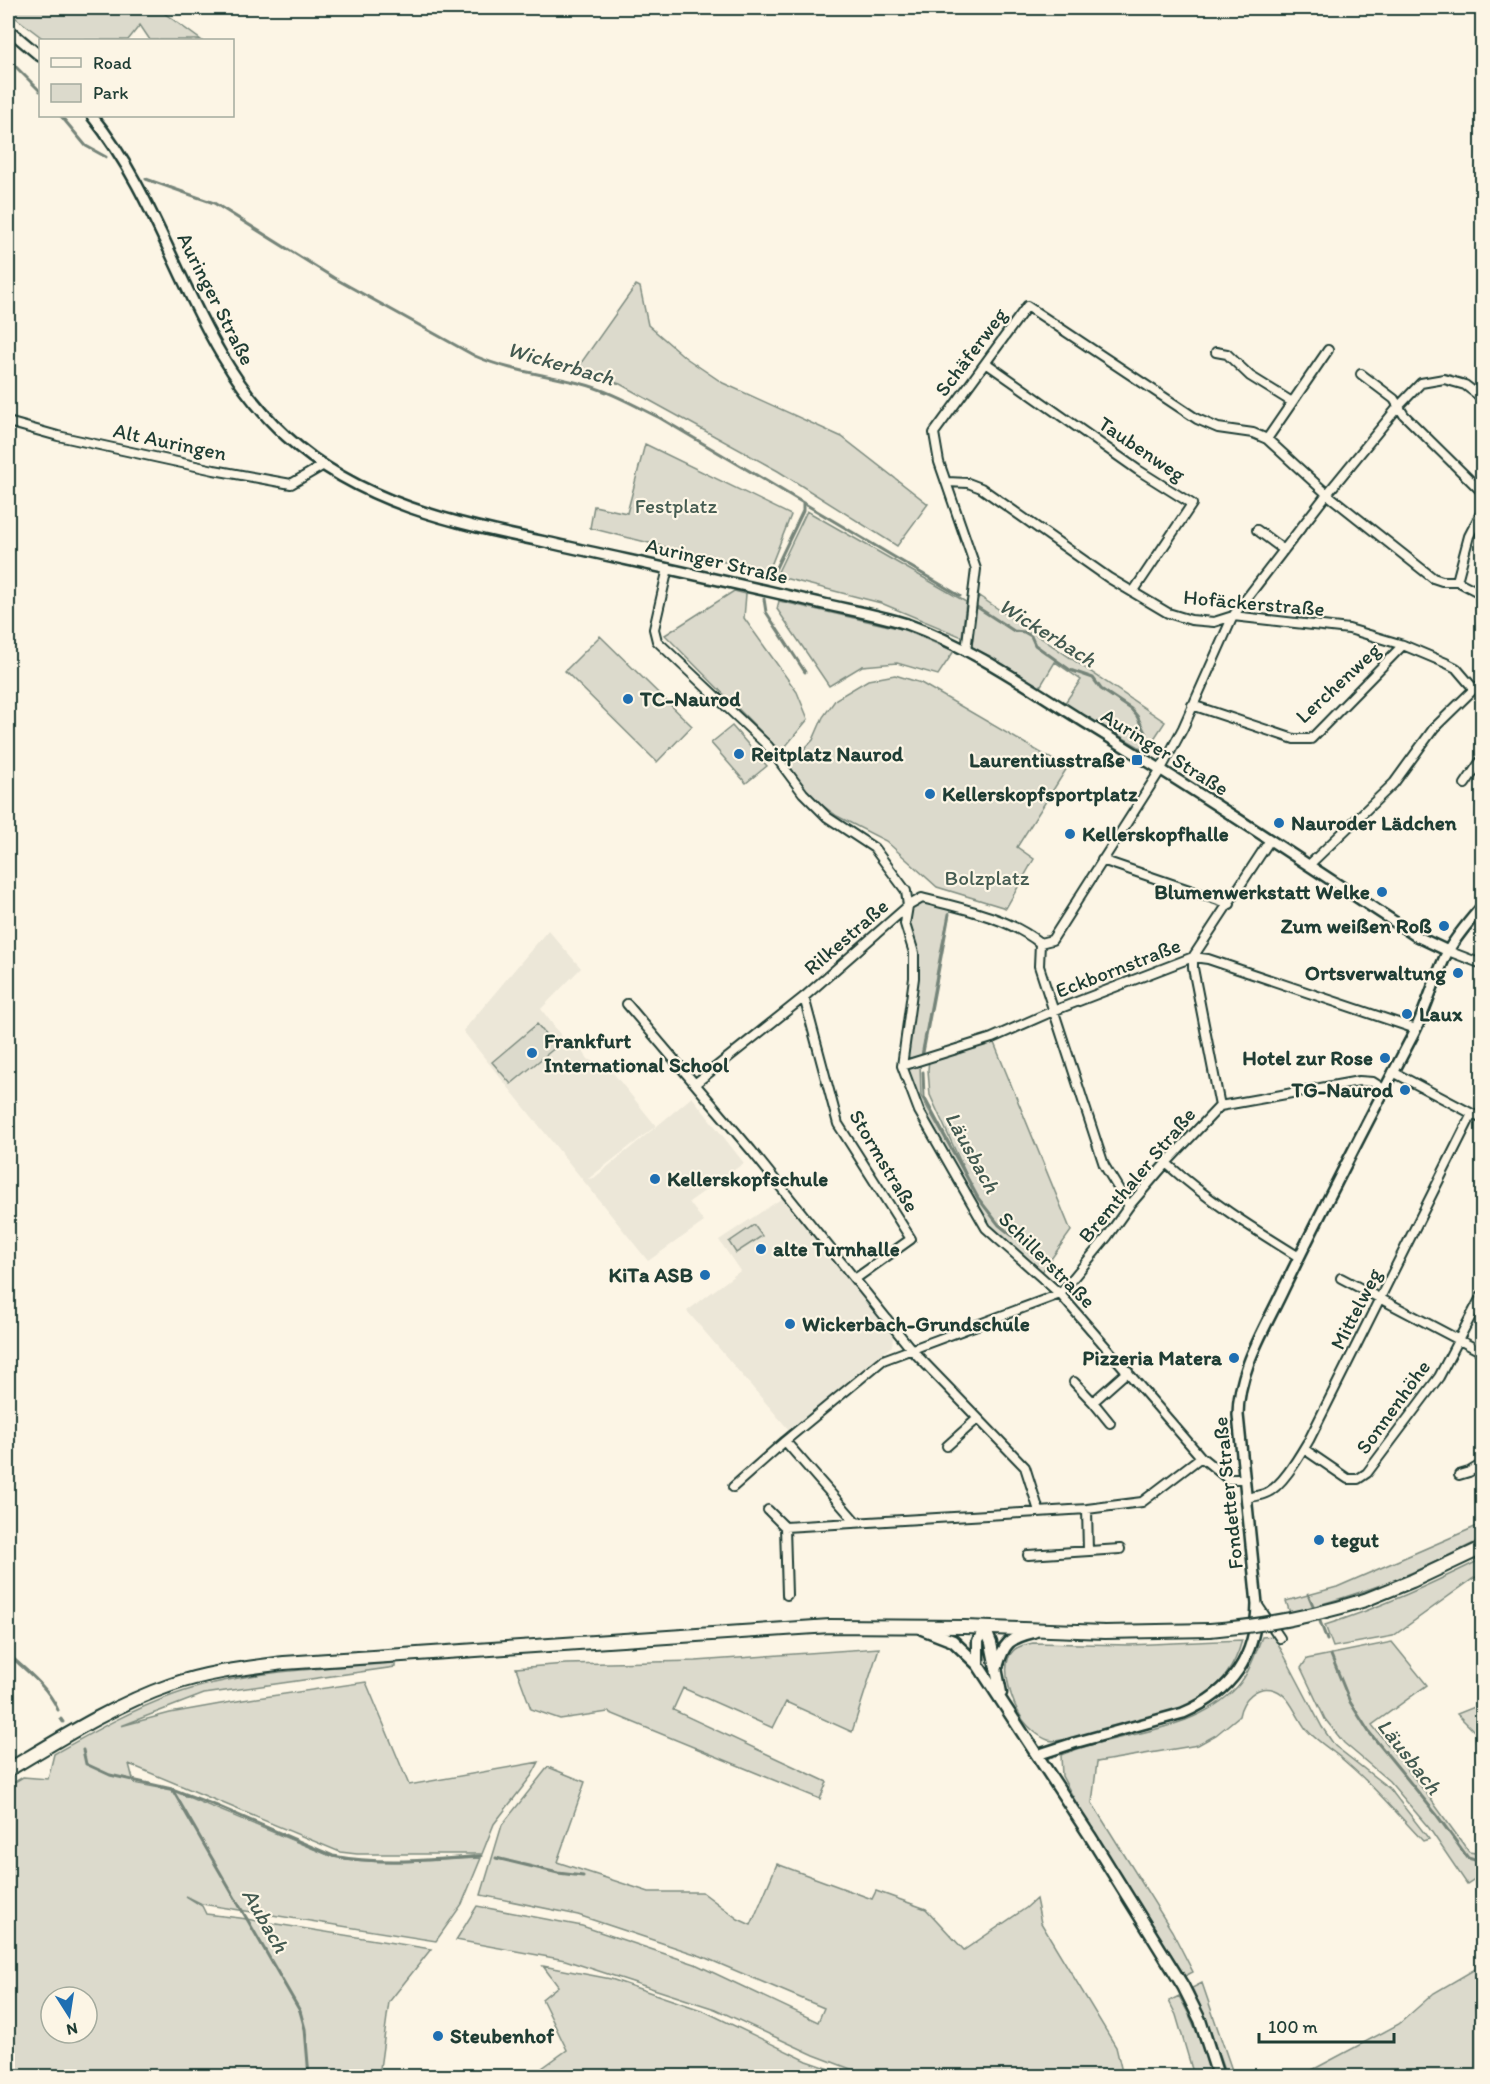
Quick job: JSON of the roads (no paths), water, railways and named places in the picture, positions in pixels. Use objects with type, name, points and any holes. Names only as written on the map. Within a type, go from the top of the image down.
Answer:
[{"type":"main road","points":[[8,1770],[142,1696],[204,1675],[242,1668],[830,1626],[1136,1632],[1210,1630],[1273,1624],[1335,1610],[1365,1600],[1482,1548]]},
{"type":"main road","points":[[913,1626],[953,1641],[978,1665],[1183,1986],[1200,2020],[1218,2076]]},
{"type":"main road","points":[[985,1628],[992,1643],[996,1671],[1006,1707]]},
{"type":"main road","points":[[978,1665],[978,1641],[985,1628]]},
{"type":"main road","points":[[996,1671],[1003,1648],[1008,1642],[1024,1634],[1052,1630]]},
{"type":"street","points":[[8,29],[39,55]]},
{"type":"street","name":"Auringer Straße","points":[[93,117],[113,142],[150,207],[195,306],[230,369],[256,405],[285,436],[322,466],[367,491],[415,511],[906,624],[988,663],[1161,769],[1416,936],[1448,951]]},
{"type":"street","name":"Schäferweg","points":[[966,651],[976,569],[939,462],[934,433],[1028,306],[1197,419],[1218,428],[1253,433],[1267,439],[1327,494],[1433,578],[1442,581],[1457,581],[1482,594]]},
{"type":"street","points":[[1267,439],[1328,350]]},
{"type":"street","points":[[1216,352],[1227,354],[1250,376],[1292,402]]},
{"type":"street","name":"Taubenweg","points":[[986,363],[1138,470],[1192,504],[1132,592]]},
{"type":"street","points":[[1361,374],[1394,399],[1404,415],[1482,492]]},
{"type":"street","points":[[1129,1206],[1104,1165],[1039,966],[1040,943],[1052,940],[1161,769],[1233,616],[1327,494],[1398,407],[1421,383],[1444,379],[1465,385],[1482,398]]},
{"type":"street","name":"Alt Auringen","points":[[8,422],[69,439],[225,473],[291,484],[322,466]]},
{"type":"street","name":"Hofäckerstraße","points":[[947,482],[968,483],[981,488],[1109,578],[1168,613],[1191,620],[1214,622],[1233,616],[1349,629],[1403,645],[1456,668],[1474,689]]},
{"type":"street","points":[[1457,581],[1469,536],[1482,511]]},
{"type":"street","points":[[1257,530],[1284,550]]},
{"type":"street","name":"Schillerstraße","points":[[668,568],[654,628],[657,641],[768,746],[803,793],[827,817],[874,848],[906,891],[908,906],[905,924],[914,953],[914,978],[902,1065],[919,1111],[986,1228],[1060,1294],[1201,1456],[1228,1479],[1245,1479]]},
{"type":"street","name":"Lerchenweg","points":[[1192,705],[1294,739],[1311,739],[1403,645]]},
{"type":"street","points":[[1309,865],[1394,783],[1434,728],[1474,689],[1482,685]]},
{"type":"street","points":[[1464,784],[1482,759]]},
{"type":"street","points":[[1220,1106],[1193,968],[1193,957],[1270,840]]},
{"type":"street","points":[[1102,861],[1230,904]]},
{"type":"street","name":"Rilkestraße","points":[[696,1083],[804,998],[908,906],[922,898],[980,913],[1029,935],[1040,943]]},
{"type":"street","name":"Fondetter Straße","points":[[1037,1755],[1183,1713],[1211,1699],[1234,1677],[1250,1650],[1257,1619],[1257,1604],[1238,1414],[1239,1394],[1255,1349],[1299,1257],[1416,1029],[1448,951],[1482,906]]},
{"type":"street","points":[[1448,951],[1482,964]]},
{"type":"street","name":"Eckbornstraße","points":[[902,1065],[992,1038],[1053,1011],[1193,957],[1209,959],[1416,1029]]},
{"type":"street","name":"Stormstraße","points":[[804,998],[837,1124],[911,1239],[855,1279]]},
{"type":"street","points":[[627,1004],[696,1083],[911,1350],[1025,1467],[1039,1511]]},
{"type":"street","points":[[1393,1072],[1482,1119]]},
{"type":"street","name":"Bremthaler Straße","points":[[733,1487],[883,1360],[1060,1294],[1107,1237],[1129,1206],[1220,1106],[1367,1080],[1384,1089]]},
{"type":"street","name":"Mittelweg","points":[[1247,1498],[1273,1490],[1304,1449],[1473,1114]]},
{"type":"street","points":[[1166,1163],[1194,1188],[1299,1257]]},
{"type":"street","points":[[1341,1278],[1482,1352]]},
{"type":"street","name":"Sonnenhöhe","points":[[1304,1449],[1348,1479],[1358,1479],[1367,1473],[1439,1377],[1482,1295]]},
{"type":"street","points":[[1093,1402],[1128,1371]]},
{"type":"street","points":[[1074,1382],[1110,1423]]},
{"type":"street","points":[[947,1446],[977,1419]]},
{"type":"street","points":[[785,1441],[855,1521]]},
{"type":"street","points":[[785,1527],[855,1521],[1087,1509],[1142,1502],[1201,1456]]},
{"type":"street","points":[[1459,1475],[1470,1472],[1482,1464]]},
{"type":"street","points":[[1087,1509],[1088,1551]]},
{"type":"street","points":[[768,1510],[785,1527],[787,1595]]},
{"type":"street","points":[[1028,1555],[1120,1550]]},
{"type":"street","points":[[1257,1604],[1280,1638]]},
{"type":"waterway","name":"Wickerbach","points":[[8,59],[39,90]]},
{"type":"waterway","name":"Wickerbach","points":[[62,117],[86,146],[106,157]]},
{"type":"waterway","name":"Wickerbach","points":[[146,179],[214,203],[334,278],[475,356],[514,369],[590,386],[621,398],[660,418],[960,596]]},
{"type":"waterway","name":"Läusbach","points":[[771,578],[803,511],[803,503]]},
{"type":"waterway","name":"Läusbach","points":[[764,599],[766,612],[805,672]]},
{"type":"waterway","name":"Wickerbach","points":[[977,607],[1014,631],[1024,632],[1031,636],[1035,645],[1070,670],[1093,678],[1101,689],[1131,709],[1148,739]]},
{"type":"waterway","name":"Läusbach","points":[[922,1058],[949,914]]},
{"type":"waterway","name":"Läusbach","points":[[923,1072],[924,1097],[978,1198],[999,1225],[1014,1237]]},
{"type":"waterway","points":[[1308,1594],[1315,1610]]},
{"type":"waterway","points":[[1318,1616],[1327,1640]]},
{"type":"waterway","name":"Aubach","points":[[8,1654],[43,1686],[58,1710]]},
{"type":"waterway","name":"Läusbach","points":[[1331,1655],[1350,1702],[1369,1732],[1436,1814],[1468,1858],[1482,1862]]},
{"type":"waterway","name":"Aubach","points":[[83,1750],[86,1764],[110,1775],[172,1789],[300,2011],[305,2029],[309,2076]]},
{"type":"waterway","name":"Aubach","points":[[172,1789],[333,1856],[388,1861],[481,1856]]},
{"type":"waterway","name":"Aubach","points":[[496,1858],[558,1873],[583,1876]]},
{"type":"place","name":"TC-Naurod","points":[[628,699]]},
{"type":"place","name":"Reitplatz Naurod","points":[[739,754]]},
{"type":"place","name":"Laurentiusstraße","points":[[1137,760]]},
{"type":"place","name":"Kellerskopfsportplatz","points":[[930,794]]},
{"type":"place","name":"Nauroder Lädchen","points":[[1279,823]]},
{"type":"place","name":"Kellerskopfhalle","points":[[1070,834]]},
{"type":"place","name":"Blumenwerkstatt Welke","points":[[1382,892]]},
{"type":"place","name":"Zum weißen Roß","points":[[1444,926]]},
{"type":"place","name":"Ortsverwaltung","points":[[1458,973]]},
{"type":"place","name":"Laux","points":[[1407,1014]]},
{"type":"place","name":"Frankfurt International School","points":[[532,1053]]},
{"type":"place","name":"Hotel zur Rose","points":[[1385,1058]]},
{"type":"place","name":"TG-Naurod","points":[[1405,1090]]},
{"type":"place","name":"Kellerskopfschule","points":[[655,1179]]},
{"type":"place","name":"alte Turnhalle","points":[[761,1249]]},
{"type":"place","name":"KiTa ASB","points":[[705,1275]]},
{"type":"place","name":"Wickerbach-Grundschule","points":[[790,1324]]},
{"type":"place","name":"Pizzeria Matera","points":[[1234,1358]]},
{"type":"place","name":"tegut","points":[[1319,1540]]},
{"type":"place","name":"Steubenhof","points":[[438,2036]]},
{"type":"park label","name":"Festplatz","points":[[676,506]]},
{"type":"park label","name":"Bolzplatz","points":[[987,878]]}]
